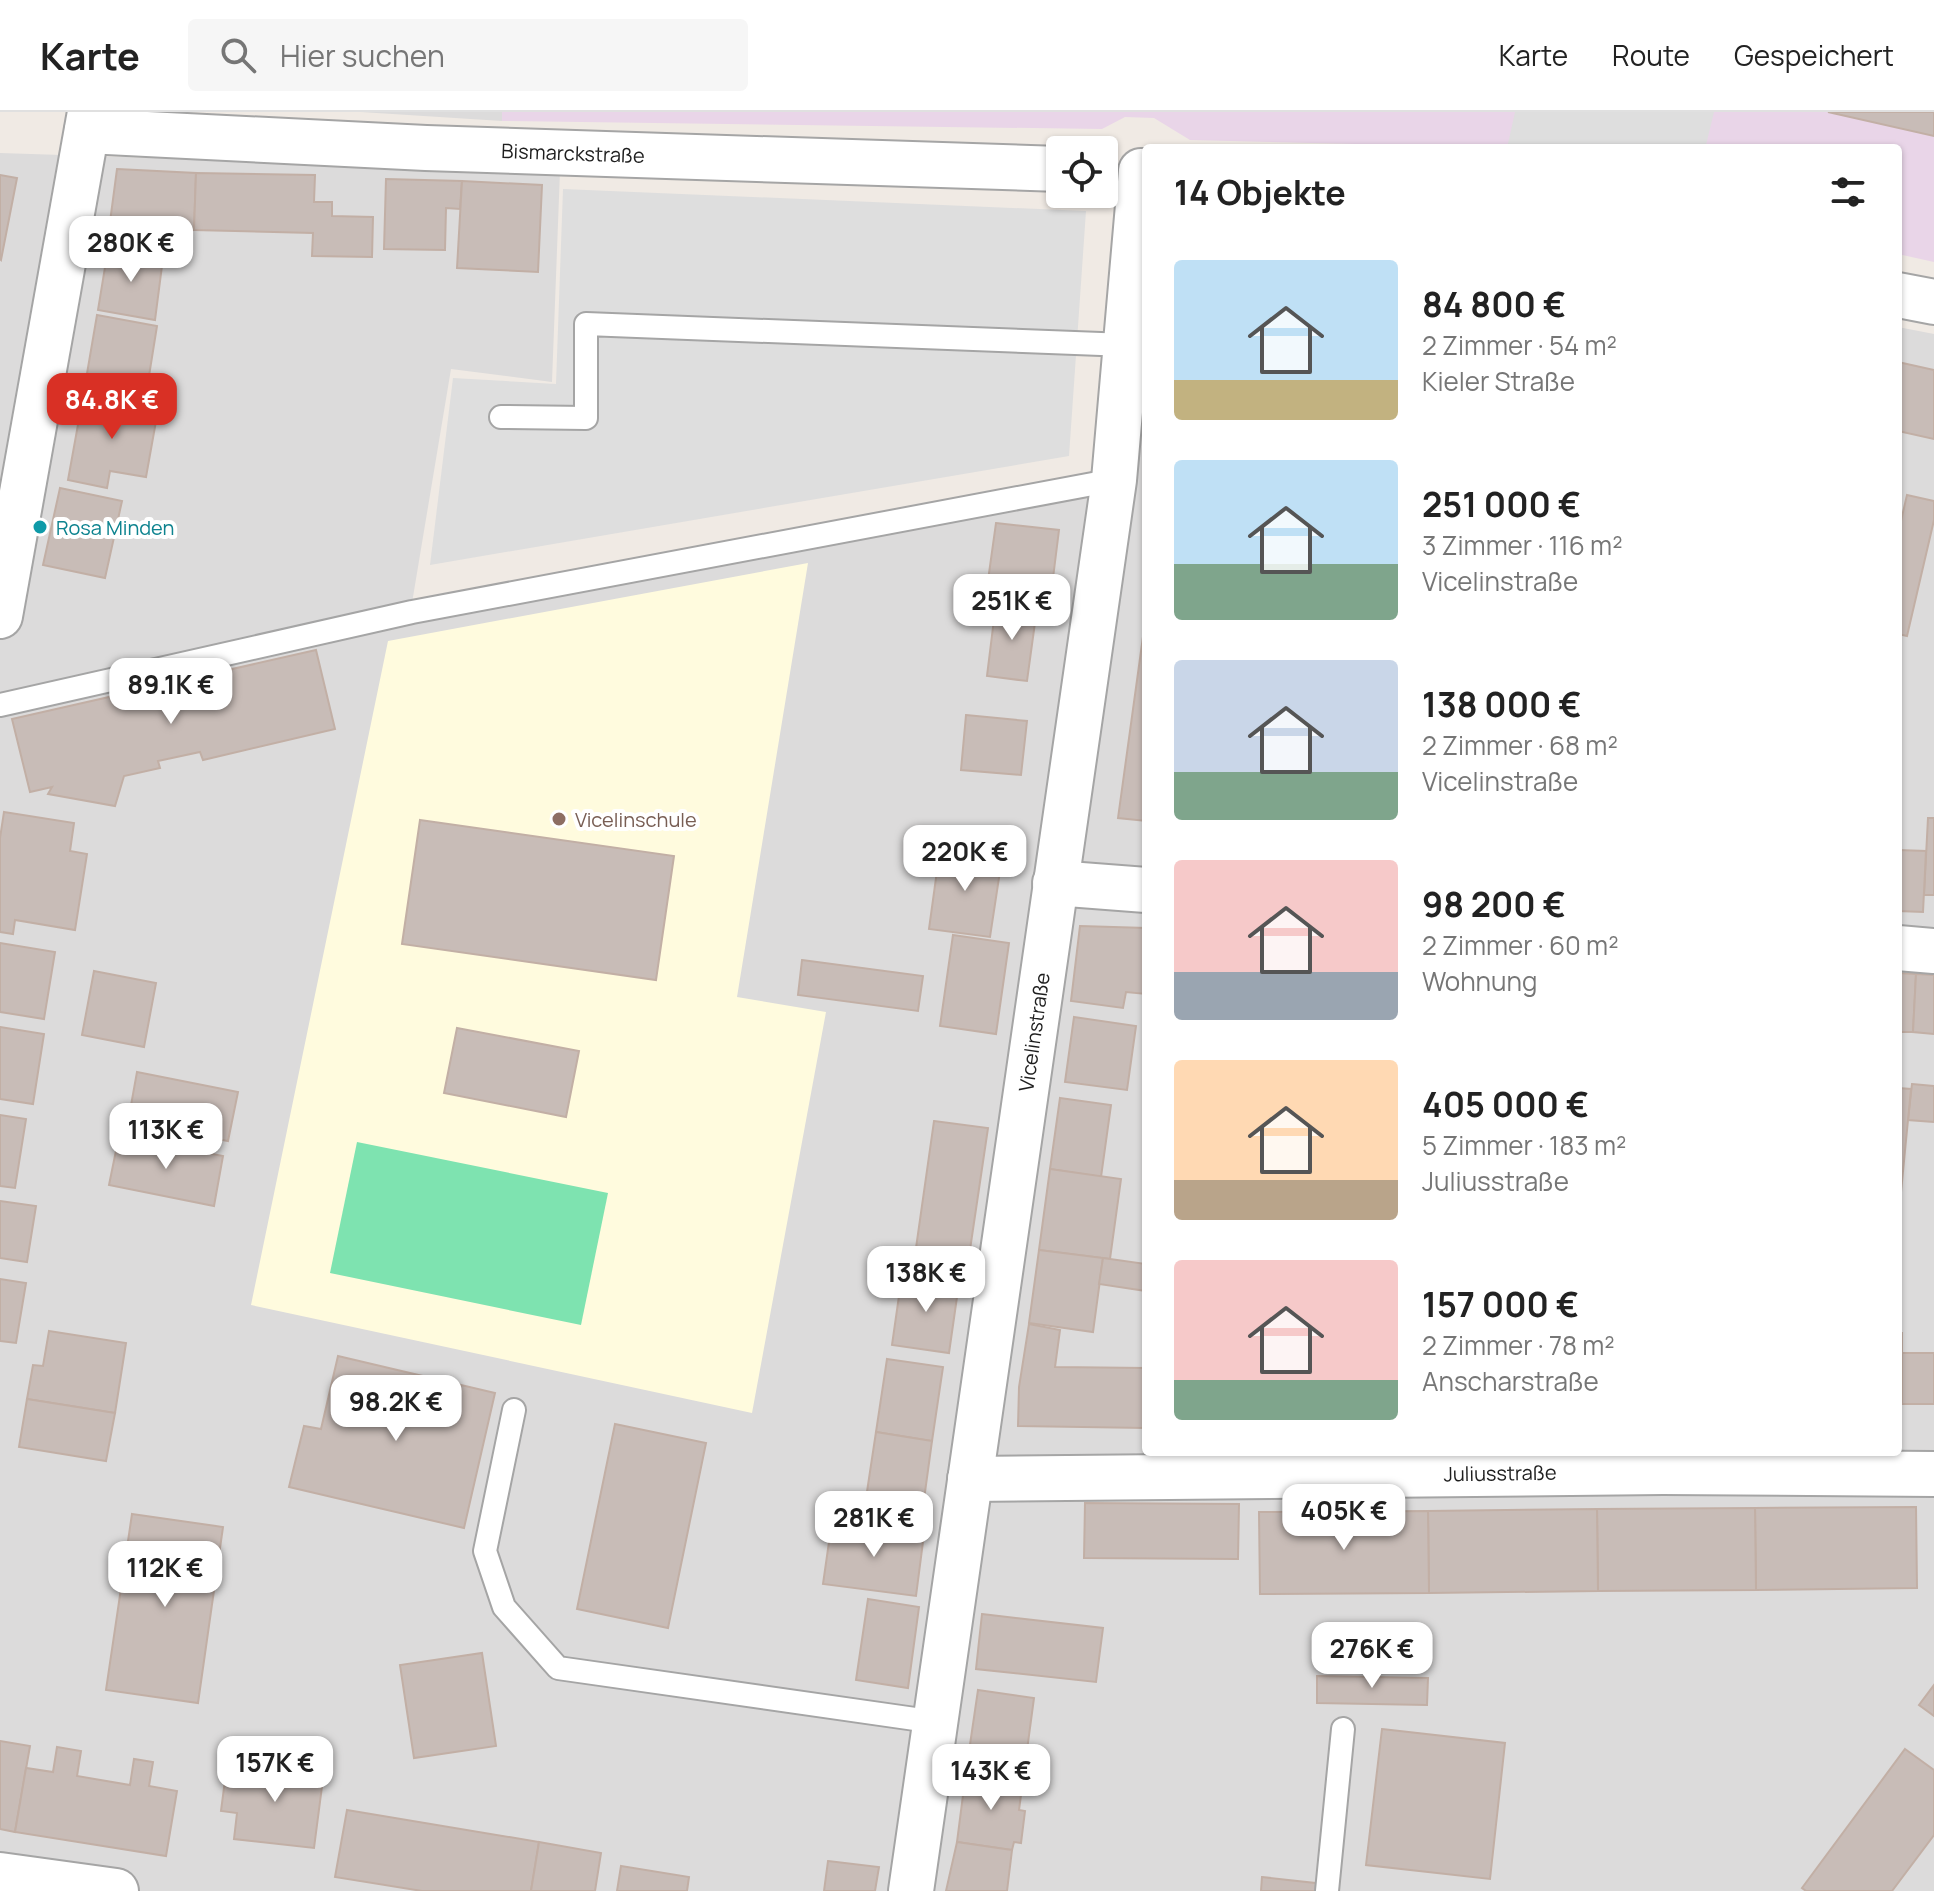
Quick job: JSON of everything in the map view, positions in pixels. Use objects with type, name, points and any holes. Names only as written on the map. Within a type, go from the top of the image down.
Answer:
[{"type":"street","name":"Bismarckstraße","points":[[89,122],[426,148],[1046,169]]},
{"type":"street","points":[[0,616],[89,122]]},
{"type":"street","name":"Vicelinstraße","points":[[911,1891],[1114,480],[1127,345],[1130,171]]},
{"type":"street","points":[[1902,296],[1934,302]]},
{"type":"street","points":[[1055,883],[1142,890]]},
{"type":"street","points":[[1902,948],[1934,951]]},
{"type":"street","name":"Juliusstraße","points":[[970,1479],[1663,1472],[1934,1474]]},
{"type":"street","points":[[0,1875],[116,1891]]},
{"type":"lane","points":[[501,417],[586,418],[586,324],[1127,345]]},
{"type":"lane","points":[[0,705],[412,612],[1114,480]]},
{"type":"lane","points":[[514,1410],[485,1551],[504,1607],[558,1668],[936,1722]]},
{"type":"lane","points":[[1327,1891],[1343,1729]]},
{"type":"shaded area","points":[[361,112],[502,112],[502,121]]},
{"type":"shaded area","points":[[502,112],[1934,112],[1934,262],[1902,255],[1902,144],[1356,144],[1190,140],[1154,118],[1125,117],[1102,129],[502,121]]},
{"type":"shaded area","points":[[1515,112],[1714,112],[1706,144],[1508,144]]},
{"type":"shaded area","points":[[0,153],[560,171],[552,382],[451,369],[412,603],[1114,480],[1142,290],[1142,1456],[1902,1456],[1902,328],[1934,334],[1934,1891],[0,1891]]},
{"type":"shaded area","points":[[563,189],[1086,211],[1069,456],[430,565],[453,378],[556,384]]},
{"type":"shaded area","name":"Vicelinschule","points":[[808,563],[737,997],[826,1012],[752,1413],[251,1305],[388,641]]},
{"type":"green space","points":[[357,1142],[608,1193],[581,1325],[330,1273]]},
{"type":"building","points":[[1828,112],[1934,112],[1934,136]]},
{"type":"building","points":[[117,169],[196,173],[194,230],[173,229],[170,247],[108,237]]},
{"type":"building","points":[[196,173],[315,175],[314,202],[332,202],[332,216],[373,217],[372,257],[312,256],[313,233],[194,230]]},
{"type":"building","points":[[0,175],[17,178],[1,260],[0,259]]},
{"type":"building","points":[[386,179],[462,181],[460,209],[446,208],[445,250],[384,249]]},
{"type":"building","points":[[462,181],[542,185],[538,272],[457,268]]},
{"type":"building","points":[[108,249],[163,258],[155,320],[98,310]]},
{"type":"building","points":[[97,315],[157,326],[144,407],[83,397]]},
{"type":"building","points":[[1902,363],[1934,370],[1934,439],[1902,432]]},
{"type":"building","points":[[83,397],[158,410],[146,477],[110,471],[107,488],[68,480]]},
{"type":"building","points":[[60,488],[122,501],[105,578],[43,565]]},
{"type":"building","points":[[1907,495],[1934,501],[1934,520],[1907,636],[1902,635],[1902,517]]},
{"type":"building","points":[[996,523],[1059,530],[1049,610],[985,602]]},
{"type":"building","points":[[996,603],[1037,608],[1027,681],[987,676]]},
{"type":"building","points":[[1142,644],[1142,821],[1118,818]]},
{"type":"building","points":[[316,650],[335,729],[203,760],[200,752],[158,761],[160,768],[124,776],[115,806],[48,794],[52,787],[30,792],[12,719]]},
{"type":"building","points":[[966,715],[1027,721],[1021,775],[961,770]]},
{"type":"building","points":[[4,812],[74,823],[70,851],[87,854],[75,930],[15,920],[13,934],[0,932],[0,838]]},
{"type":"building","points":[[1928,818],[1934,818],[1934,895],[1924,895]]},
{"type":"building","points":[[420,820],[674,856],[656,980],[402,944]]},
{"type":"building","points":[[940,849],[1002,858],[990,937],[929,929]]},
{"type":"building","points":[[1902,850],[1926,851],[1923,912],[1902,911]]},
{"type":"building","points":[[1080,926],[1142,928],[1142,994],[1126,992],[1123,1008],[1071,1001]]},
{"type":"building","points":[[953,935],[1009,943],[996,1034],[940,1026]]},
{"type":"building","points":[[0,943],[55,952],[44,1019],[0,1012]]},
{"type":"building","points":[[802,960],[923,976],[918,1011],[798,995]]},
{"type":"building","points":[[94,971],[156,983],[144,1047],[82,1035]]},
{"type":"building","points":[[1902,973],[1916,974],[1913,1032],[1902,1032]]},
{"type":"building","points":[[1916,974],[1934,975],[1934,1034],[1913,1032]]},
{"type":"building","points":[[1074,1017],[1136,1026],[1127,1090],[1065,1082]]},
{"type":"building","points":[[0,1027],[44,1034],[33,1104],[0,1099]]},
{"type":"building","points":[[457,1028],[579,1051],[566,1117],[444,1093]]},
{"type":"building","points":[[137,1072],[238,1092],[228,1141],[128,1122]]},
{"type":"building","points":[[1912,1084],[1934,1086],[1934,1122],[1908,1120]]},
{"type":"building","points":[[1902,1088],[1911,1089],[1902,1182]]},
{"type":"building","points":[[1060,1098],[1111,1105],[1101,1177],[1050,1169]]},
{"type":"building","points":[[0,1115],[26,1119],[15,1188],[0,1186]]},
{"type":"building","points":[[934,1121],[988,1128],[968,1263],[915,1255]]},
{"type":"building","points":[[119,1136],[223,1156],[214,1206],[109,1185]]},
{"type":"building","points":[[1050,1169],[1121,1179],[1110,1259],[1039,1250]]},
{"type":"building","points":[[0,1201],[36,1206],[27,1262],[0,1258]]},
{"type":"building","points":[[1039,1250],[1103,1258],[1093,1332],[1029,1323]]},
{"type":"building","points":[[1103,1258],[1142,1263],[1142,1290],[1099,1284]]},
{"type":"building","points":[[902,1275],[959,1283],[949,1353],[892,1345]]},
{"type":"building","points":[[0,1279],[26,1283],[16,1343],[0,1341]]},
{"type":"building","points":[[1029,1324],[1060,1330],[1055,1367],[1142,1368],[1142,1428],[1018,1426],[1019,1387]]},
{"type":"building","points":[[49,1331],[126,1343],[115,1413],[27,1399],[33,1365],[43,1366]]},
{"type":"building","points":[[1902,1353],[1934,1353],[1934,1404],[1902,1404]]},
{"type":"building","points":[[338,1356],[495,1393],[464,1528],[289,1487],[304,1426],[321,1429]]},
{"type":"building","points":[[887,1359],[943,1367],[932,1441],[876,1432]]},
{"type":"building","points":[[27,1399],[115,1413],[106,1461],[19,1447]]},
{"type":"building","points":[[615,1424],[706,1443],[668,1628],[577,1609]]},
{"type":"building","points":[[876,1432],[932,1441],[922,1514],[865,1505]]},
{"type":"building","points":[[1085,1503],[1239,1504],[1238,1559],[1084,1558]]},
{"type":"building","points":[[1916,1507],[1917,1588],[1756,1590],[1755,1508]]},
{"type":"building","points":[[1755,1508],[1756,1590],[1598,1591],[1597,1509]]},
{"type":"building","points":[[1597,1509],[1598,1591],[1429,1593],[1428,1511]]},
{"type":"building","points":[[1428,1511],[1429,1593],[1260,1594],[1259,1512]]},
{"type":"building","points":[[132,1514],[223,1527],[198,1703],[106,1690]]},
{"type":"building","points":[[832,1521],[924,1534],[916,1596],[823,1584]]},
{"type":"building","points":[[868,1599],[919,1607],[908,1688],[856,1680]]},
{"type":"building","points":[[982,1614],[1103,1628],[1096,1682],[976,1669]]},
{"type":"building","points":[[482,1653],[496,1746],[414,1758],[400,1665]]},
{"type":"building","points":[[1317,1676],[1428,1678],[1427,1705],[1317,1703]]},
{"type":"building","points":[[1934,1685],[1934,1716],[1919,1705]]},
{"type":"building","points":[[978,1690],[1034,1698],[1023,1780],[966,1772]]},
{"type":"building","points":[[1382,1729],[1505,1743],[1490,1879],[1366,1865]]},
{"type":"building","points":[[0,1741],[30,1746],[15,1832],[0,1829]]},
{"type":"building","points":[[57,1747],[81,1751],[77,1776],[130,1785],[134,1759],[153,1762],[149,1786],[177,1791],[166,1856],[15,1832],[26,1768],[53,1772]]},
{"type":"building","points":[[1905,1749],[1934,1770],[1934,1835],[1892,1891],[1806,1891],[1802,1888]]},
{"type":"building","points":[[242,1761],[324,1771],[314,1848],[234,1839],[237,1813],[221,1811],[225,1780],[240,1782]]},
{"type":"building","points":[[966,1772],[1023,1780],[1019,1810],[1025,1811],[1021,1843],[1014,1842],[1012,1850],[957,1842]]},
{"type":"building","points":[[347,1810],[539,1842],[531,1891],[422,1891],[335,1877]]},
{"type":"building","points":[[539,1842],[601,1853],[595,1891],[531,1891]]},
{"type":"building","points":[[957,1842],[1012,1850],[1007,1891],[946,1891]]},
{"type":"building","points":[[828,1861],[879,1867],[875,1891],[824,1891]]},
{"type":"building","points":[[621,1866],[689,1877],[687,1891],[617,1891]]},
{"type":"building","points":[[1262,1877],[1324,1884],[1323,1891],[1261,1891]]},
{"type":"place","name":"Rosa Minden","points":[[40,527]]},
{"type":"place","name":"Vicelinschule","points":[[559,819]]}]
